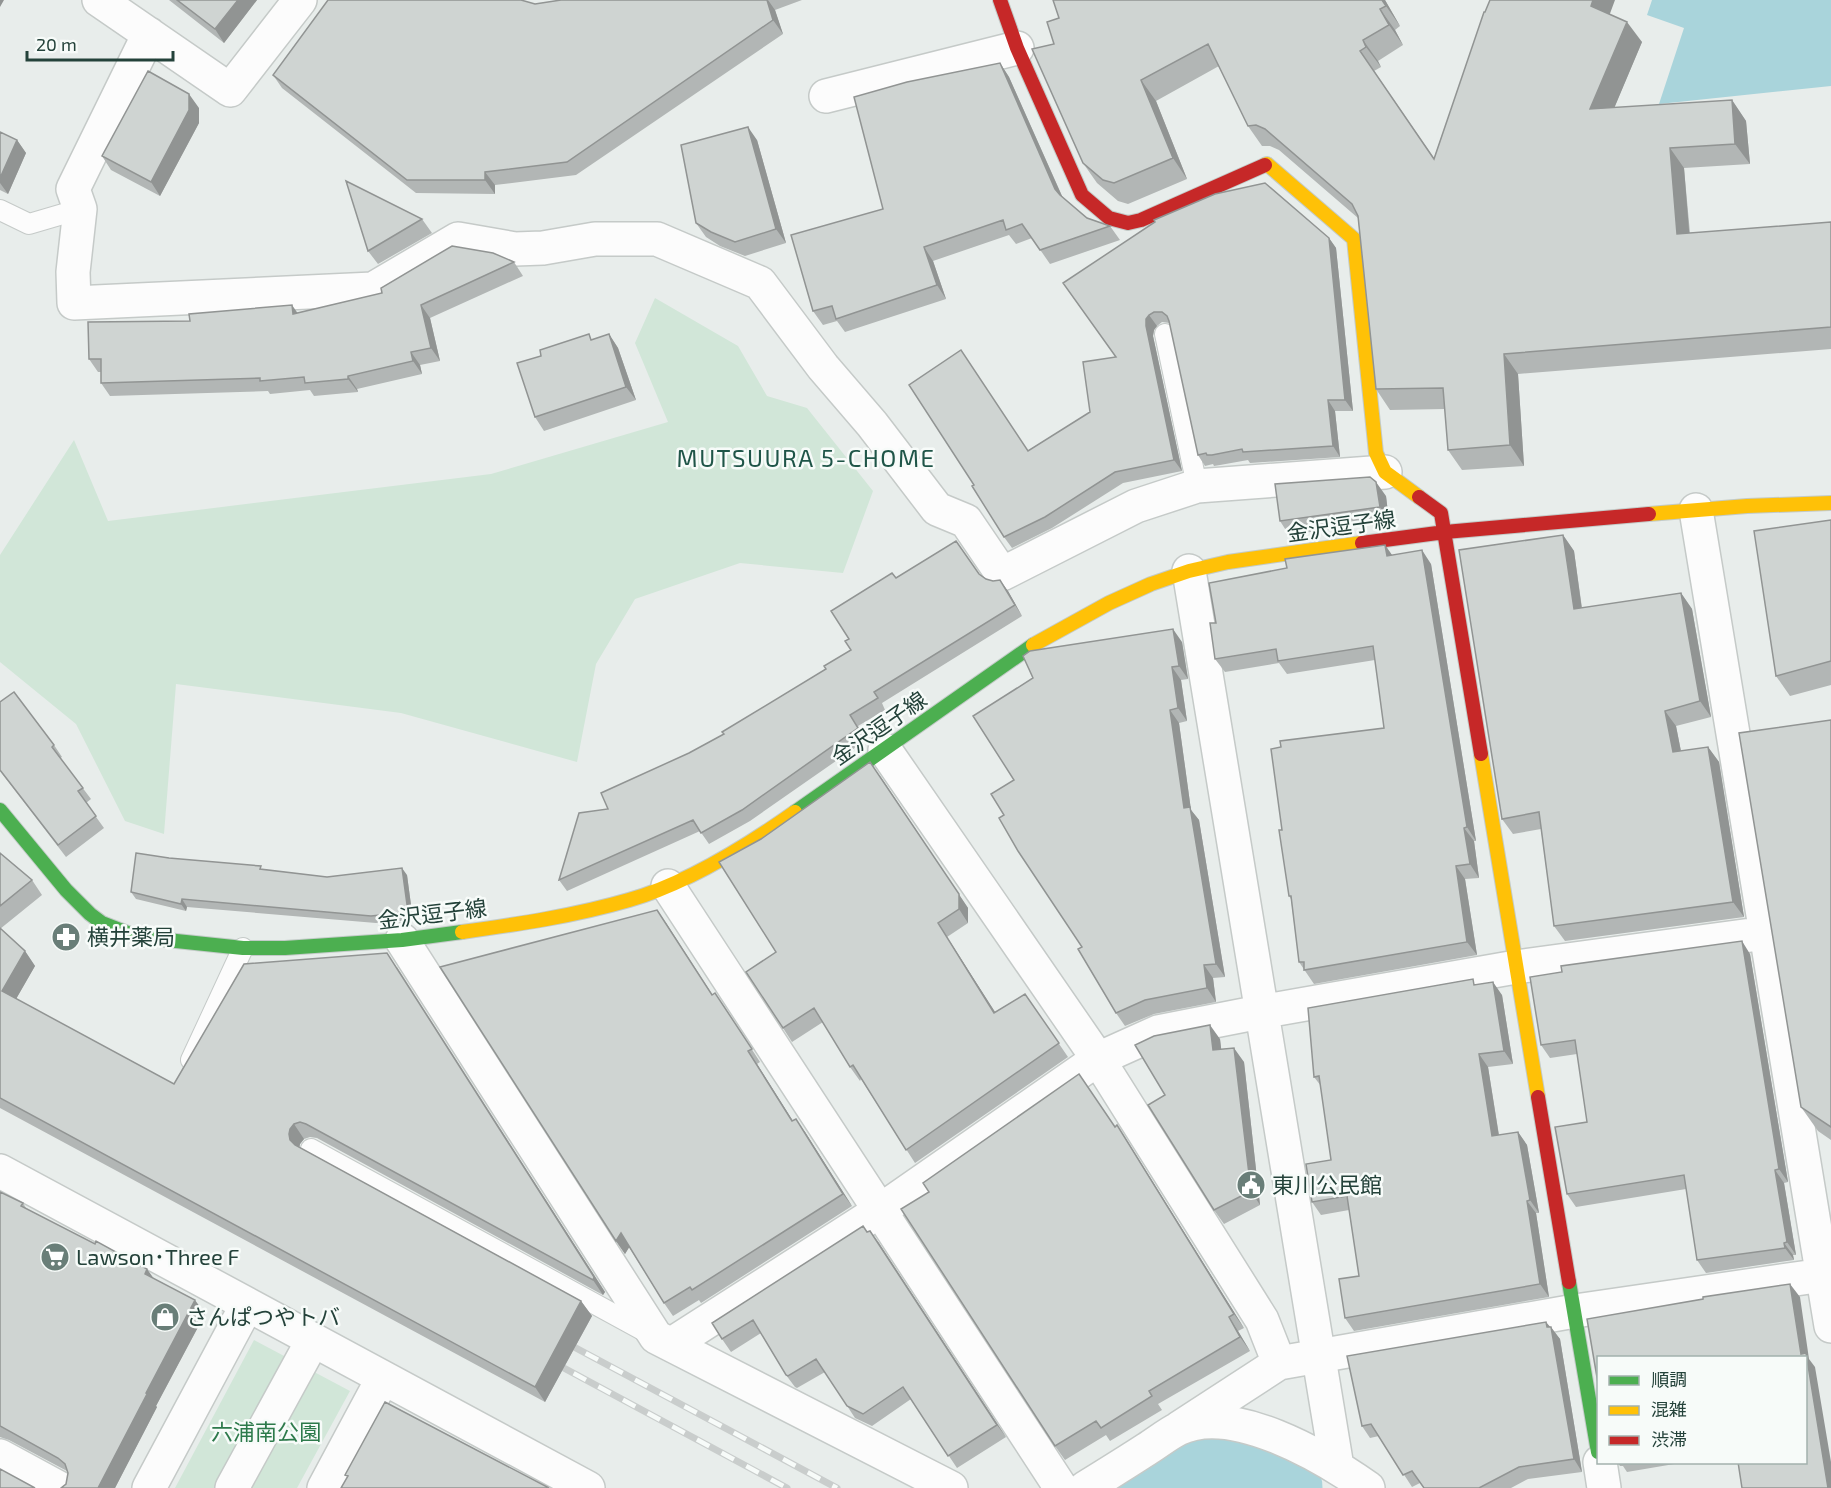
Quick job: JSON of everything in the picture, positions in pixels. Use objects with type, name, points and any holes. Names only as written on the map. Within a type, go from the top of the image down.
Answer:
[{"type":"main road","points":[[1000,0],[1017,48],[1082,195],[1109,218],[1128,223],[1141,220],[1267,164],[1354,239],[1376,453],[1384,472],[1441,513],[1445,532],[1516,968],[1597,1440]]},
{"type":"main road","name":"金沢逗子線","points":[[0,810],[66,890],[90,914],[102,923],[138,937],[243,948],[285,948],[402,940],[560,918],[631,900],[702,869],[760,837],[1042,639],[1109,603],[1151,584],[1189,571],[1228,562],[1445,532],[1747,506],[1831,503]]},
{"type":"street","points":[[99,0],[230,90],[300,0]]},
{"type":"street","points":[[149,34],[73,189],[80,209],[73,272],[74,303],[373,289],[458,239],[515,249],[543,248],[595,239],[657,239],[760,283],[937,509],[966,521],[1002,574],[1136,506],[1197,486],[1384,472]]},
{"type":"street","points":[[826,96],[1017,48]]},
{"type":"street","points":[[1696,510],[1831,1326]]},
{"type":"street","points":[[1189,571],[1260,1012],[1337,1467]]},
{"type":"street","points":[[885,750],[1098,1059],[1262,1320],[1279,1363]]},
{"type":"street","points":[[668,885],[1061,1488]]},
{"type":"street","points":[[664,1340],[881,1210],[1098,1059],[1158,1032],[1516,968],[1766,933]]},
{"type":"street","points":[[402,940],[664,1340],[951,1488]]},
{"type":"street","points":[[0,1172],[588,1488]]},
{"type":"street","points":[[1085,1488],[1279,1363],[1575,1311],[1823,1275]]},
{"type":"street","points":[[149,1488],[247,1305]]},
{"type":"street","points":[[232,1488],[313,1340]]},
{"type":"street","points":[[324,1488],[383,1378]]},
{"type":"street","points":[[1179,1428],[1205,1421],[1220,1421],[1264,1432],[1294,1444],[1337,1467],[1368,1488]]},
{"type":"street","points":[[0,1456],[59,1488]]},
{"type":"street","points":[[1600,1464],[1604,1488]]},
{"type":"lane","points":[[0,210],[29,224],[80,209]]},
{"type":"lane","points":[[1165,334],[1197,486]]},
{"type":"lane","points":[[182,1079],[243,948]]},
{"type":"lane","points":[[311,1149],[664,1340]]},
{"type":"green space","points":[[655,298],[738,346],[767,396],[807,408],[873,491],[843,573],[740,563],[635,599],[596,664],[577,762],[401,713],[176,684],[164,834],[125,821],[76,724],[0,662],[0,555],[74,440],[108,521],[491,474],[668,422],[635,343]]},
{"type":"green space","name":"六浦南公園","points":[[254,1340],[350,1391],[297,1488],[175,1488]]},
{"type":"water","points":[[1652,0],[1831,0],[1831,86],[1659,104],[1684,28],[1647,15]]},
{"type":"building","points":[[177,0],[238,0],[215,29]]},
{"type":"building","points":[[328,0],[521,0],[535,4],[561,0],[767,0],[773,20],[567,162],[485,172],[485,180],[407,180],[273,75]]},
{"type":"building","points":[[1053,0],[1382,0],[1386,6],[1380,9],[1389,25],[1363,40],[1366,47],[1360,51],[1434,159],[1490,0],[1593,0],[1591,6],[1627,22],[1590,109],[1732,100],[1735,144],[1670,148],[1677,234],[1831,222],[1831,327],[1504,354],[1510,445],[1448,450],[1443,388],[1376,389],[1358,216],[1352,204],[1265,129],[1256,125],[1248,126],[1208,44],[1141,80],[1173,158],[1114,183],[1103,180],[1083,163],[1032,49],[1054,44],[1047,22],[1059,18]]},
{"type":"building","points":[[1000,63],[1055,189],[1087,218],[1110,226],[1040,250],[1022,224],[1006,230],[1003,220],[924,247],[937,285],[836,319],[832,306],[813,311],[791,235],[883,209],[854,97],[907,82]]},
{"type":"building","points":[[148,71],[189,94],[189,110],[151,182],[102,156]]},
{"type":"building","points":[[748,127],[776,229],[735,242],[696,223],[681,145]]},
{"type":"building","points":[[0,132],[17,140],[0,178]]},
{"type":"building","points":[[346,181],[422,219],[368,251]]},
{"type":"building","points":[[1265,183],[1329,238],[1345,400],[1328,400],[1333,446],[1243,452],[1242,449],[1212,455],[1206,453],[1198,455],[1169,321],[1162,312],[1154,312],[1146,319],[1146,326],[1174,460],[1115,472],[1045,517],[1004,537],[972,486],[974,485],[909,385],[961,350],[1028,451],[1090,412],[1083,362],[1116,357],[1063,283],[1155,222],[1154,220],[1215,194]]},
{"type":"building","points":[[452,246],[493,253],[514,262],[421,305],[431,348],[411,352],[413,361],[348,376],[348,379],[305,383],[304,377],[260,381],[260,378],[101,383],[101,359],[89,359],[88,322],[190,321],[189,314],[292,305],[293,314],[382,293],[381,288]]},
{"type":"building","points":[[589,334],[591,340],[609,334],[626,387],[535,417],[517,363],[541,356],[540,350]]},
{"type":"building","points":[[1370,477],[1376,482],[1380,507],[1280,521],[1275,484]]},
{"type":"building","points":[[1831,520],[1831,661],[1776,676],[1754,531]]},
{"type":"building","points":[[1563,535],[1574,609],[1681,593],[1700,701],[1665,711],[1673,752],[1708,747],[1733,902],[1554,926],[1539,812],[1502,819],[1459,550]]},
{"type":"building","points":[[956,541],[979,574],[993,581],[1000,580],[1015,605],[874,692],[878,698],[850,715],[858,728],[742,810],[701,833],[693,820],[559,880],[579,813],[608,809],[601,793],[689,753],[724,734],[722,732],[826,669],[824,666],[851,650],[845,641],[849,639],[831,611],[892,573],[896,578]]},
{"type":"building","points":[[1385,545],[1387,556],[1422,550],[1467,827],[1464,828],[1470,864],[1456,866],[1467,942],[1304,970],[1304,962],[1299,962],[1291,896],[1289,896],[1279,830],[1282,830],[1271,749],[1281,747],[1280,741],[1384,728],[1373,646],[1278,661],[1276,649],[1215,659],[1210,623],[1216,623],[1209,583],[1287,568],[1285,559]]},
{"type":"building","points":[[1173,629],[1179,666],[1172,667],[1178,708],[1170,710],[1184,808],[1190,807],[1216,964],[1204,965],[1207,988],[1145,1000],[1116,1013],[1078,949],[1082,947],[1018,851],[999,818],[1004,815],[991,794],[1014,780],[973,716],[1033,678],[1023,656],[1030,651]]},
{"type":"building","points":[[14,692],[83,788],[78,791],[96,816],[58,845],[0,770],[0,702]]},
{"type":"building","points":[[1831,720],[1831,1127],[1801,1107],[1739,733]]},
{"type":"building","points":[[870,762],[959,894],[959,909],[938,923],[994,1013],[1025,994],[1059,1043],[906,1150],[853,1065],[850,1067],[814,1008],[783,1028],[746,972],[776,952],[719,862],[761,839]]},
{"type":"building","points":[[0,853],[32,880],[0,906]]},
{"type":"building","points":[[136,853],[261,866],[260,869],[327,877],[402,868],[408,912],[371,916],[182,899],[181,904],[131,892]]},
{"type":"building","points":[[657,910],[712,995],[715,993],[752,1049],[748,1051],[792,1121],[796,1119],[843,1194],[692,1290],[690,1287],[664,1303],[621,1233],[616,1241],[440,967]]},
{"type":"building","points":[[0,928],[25,951],[2,991],[174,1084],[244,964],[387,953],[594,1277],[593,1280],[306,1124],[300,1122],[294,1124],[290,1129],[290,1140],[295,1145],[581,1301],[535,1387],[0,1098]]},
{"type":"building","points":[[1742,941],[1779,1169],[1775,1170],[1787,1242],[1784,1243],[1785,1248],[1697,1260],[1684,1175],[1567,1194],[1555,1127],[1587,1122],[1575,1040],[1541,1045],[1530,977],[1562,972],[1561,966]]},
{"type":"building","points":[[1473,979],[1474,985],[1493,982],[1504,1051],[1479,1054],[1492,1136],[1518,1132],[1530,1200],[1527,1201],[1540,1284],[1345,1318],[1339,1279],[1359,1276],[1347,1196],[1312,1202],[1306,1164],[1331,1160],[1319,1076],[1314,1077],[1308,1008]]},
{"type":"building","points":[[1210,1025],[1213,1050],[1234,1048],[1251,1191],[1214,1210],[1148,1105],[1165,1095],[1135,1045],[1154,1036]]},
{"type":"building","points":[[1079,1074],[1115,1127],[1117,1125],[1234,1314],[1229,1317],[1240,1337],[1149,1391],[1152,1396],[1101,1428],[1096,1421],[1055,1446],[901,1209],[929,1192],[923,1183]]},
{"type":"building","points":[[0,1192],[23,1203],[21,1206],[95,1244],[96,1241],[147,1269],[145,1274],[195,1300],[98,1488],[61,1488],[66,1484],[68,1473],[65,1464],[0,1426]]},
{"type":"building","points":[[863,1226],[867,1232],[870,1231],[997,1425],[948,1456],[903,1387],[863,1414],[847,1406],[816,1359],[788,1376],[786,1375],[753,1320],[722,1339],[712,1323]]},
{"type":"building","points":[[1790,1284],[1801,1354],[1806,1353],[1806,1356],[1597,1356],[1597,1377],[1587,1319],[1703,1299],[1703,1297]]},
{"type":"building","points":[[1546,1322],[1547,1327],[1551,1327],[1574,1459],[1519,1467],[1479,1488],[1424,1488],[1412,1471],[1403,1475],[1371,1424],[1362,1426],[1347,1356]]},
{"type":"building","points":[[1807,1359],[1828,1488],[1742,1488],[1738,1464],[1807,1464]]},
{"type":"building","points":[[385,1402],[549,1488],[341,1488],[348,1476],[345,1475]]},
{"type":"building","points":[[0,1469],[35,1488],[0,1488]]},
{"type":"waterway","points":[[1155,1488],[1172,1472],[1183,1465],[1194,1462],[1224,1467],[1279,1488]]},
{"type":"railway","points":[[561,1340],[837,1488]]},
{"type":"railway","points":[[549,1360],[787,1488]]},
{"type":"traffic: fast","points":[[795,812],[1033,645]]},
{"type":"traffic: fast","points":[[0,810],[66,890],[90,914],[102,923],[138,937],[243,948],[285,948],[402,940],[462,932]]},
{"type":"traffic: fast","points":[[1569,1282],[1597,1446]]},
{"type":"traffic: slow","points":[[1265,165],[1267,164],[1354,239],[1376,453],[1385,472],[1419,497]]},
{"type":"traffic: slow","points":[[1649,514],[1747,506],[1831,503]]},
{"type":"traffic: slow","points":[[1033,645],[1109,603],[1151,584],[1189,571],[1228,562],[1362,543]]},
{"type":"traffic: slow","points":[[1481,754],[1538,1097]]},
{"type":"traffic: slow","points":[[462,932],[567,915],[651,893],[715,863],[795,812]]},
{"type":"traffic: jam","points":[[1000,0],[1017,48],[1082,195],[1109,218],[1128,223],[1141,220],[1265,165]]},
{"type":"traffic: jam","points":[[1419,497],[1441,513],[1481,754]]},
{"type":"traffic: jam","points":[[1362,543],[1445,532],[1649,514]]},
{"type":"traffic: jam","points":[[1538,1097],[1569,1282]]},
{"type":"place","name":"横井薬局","points":[[66,937]]},
{"type":"place","name":"東川公民館","points":[[1251,1185]]},
{"type":"place","name":"Lawson･Three F","points":[[55,1257]]},
{"type":"place","name":"さんぱつやトバ","points":[[165,1317]]},
{"type":"district","name":"MUTSUURA 5-CHOME","points":[[806,459]]}]
